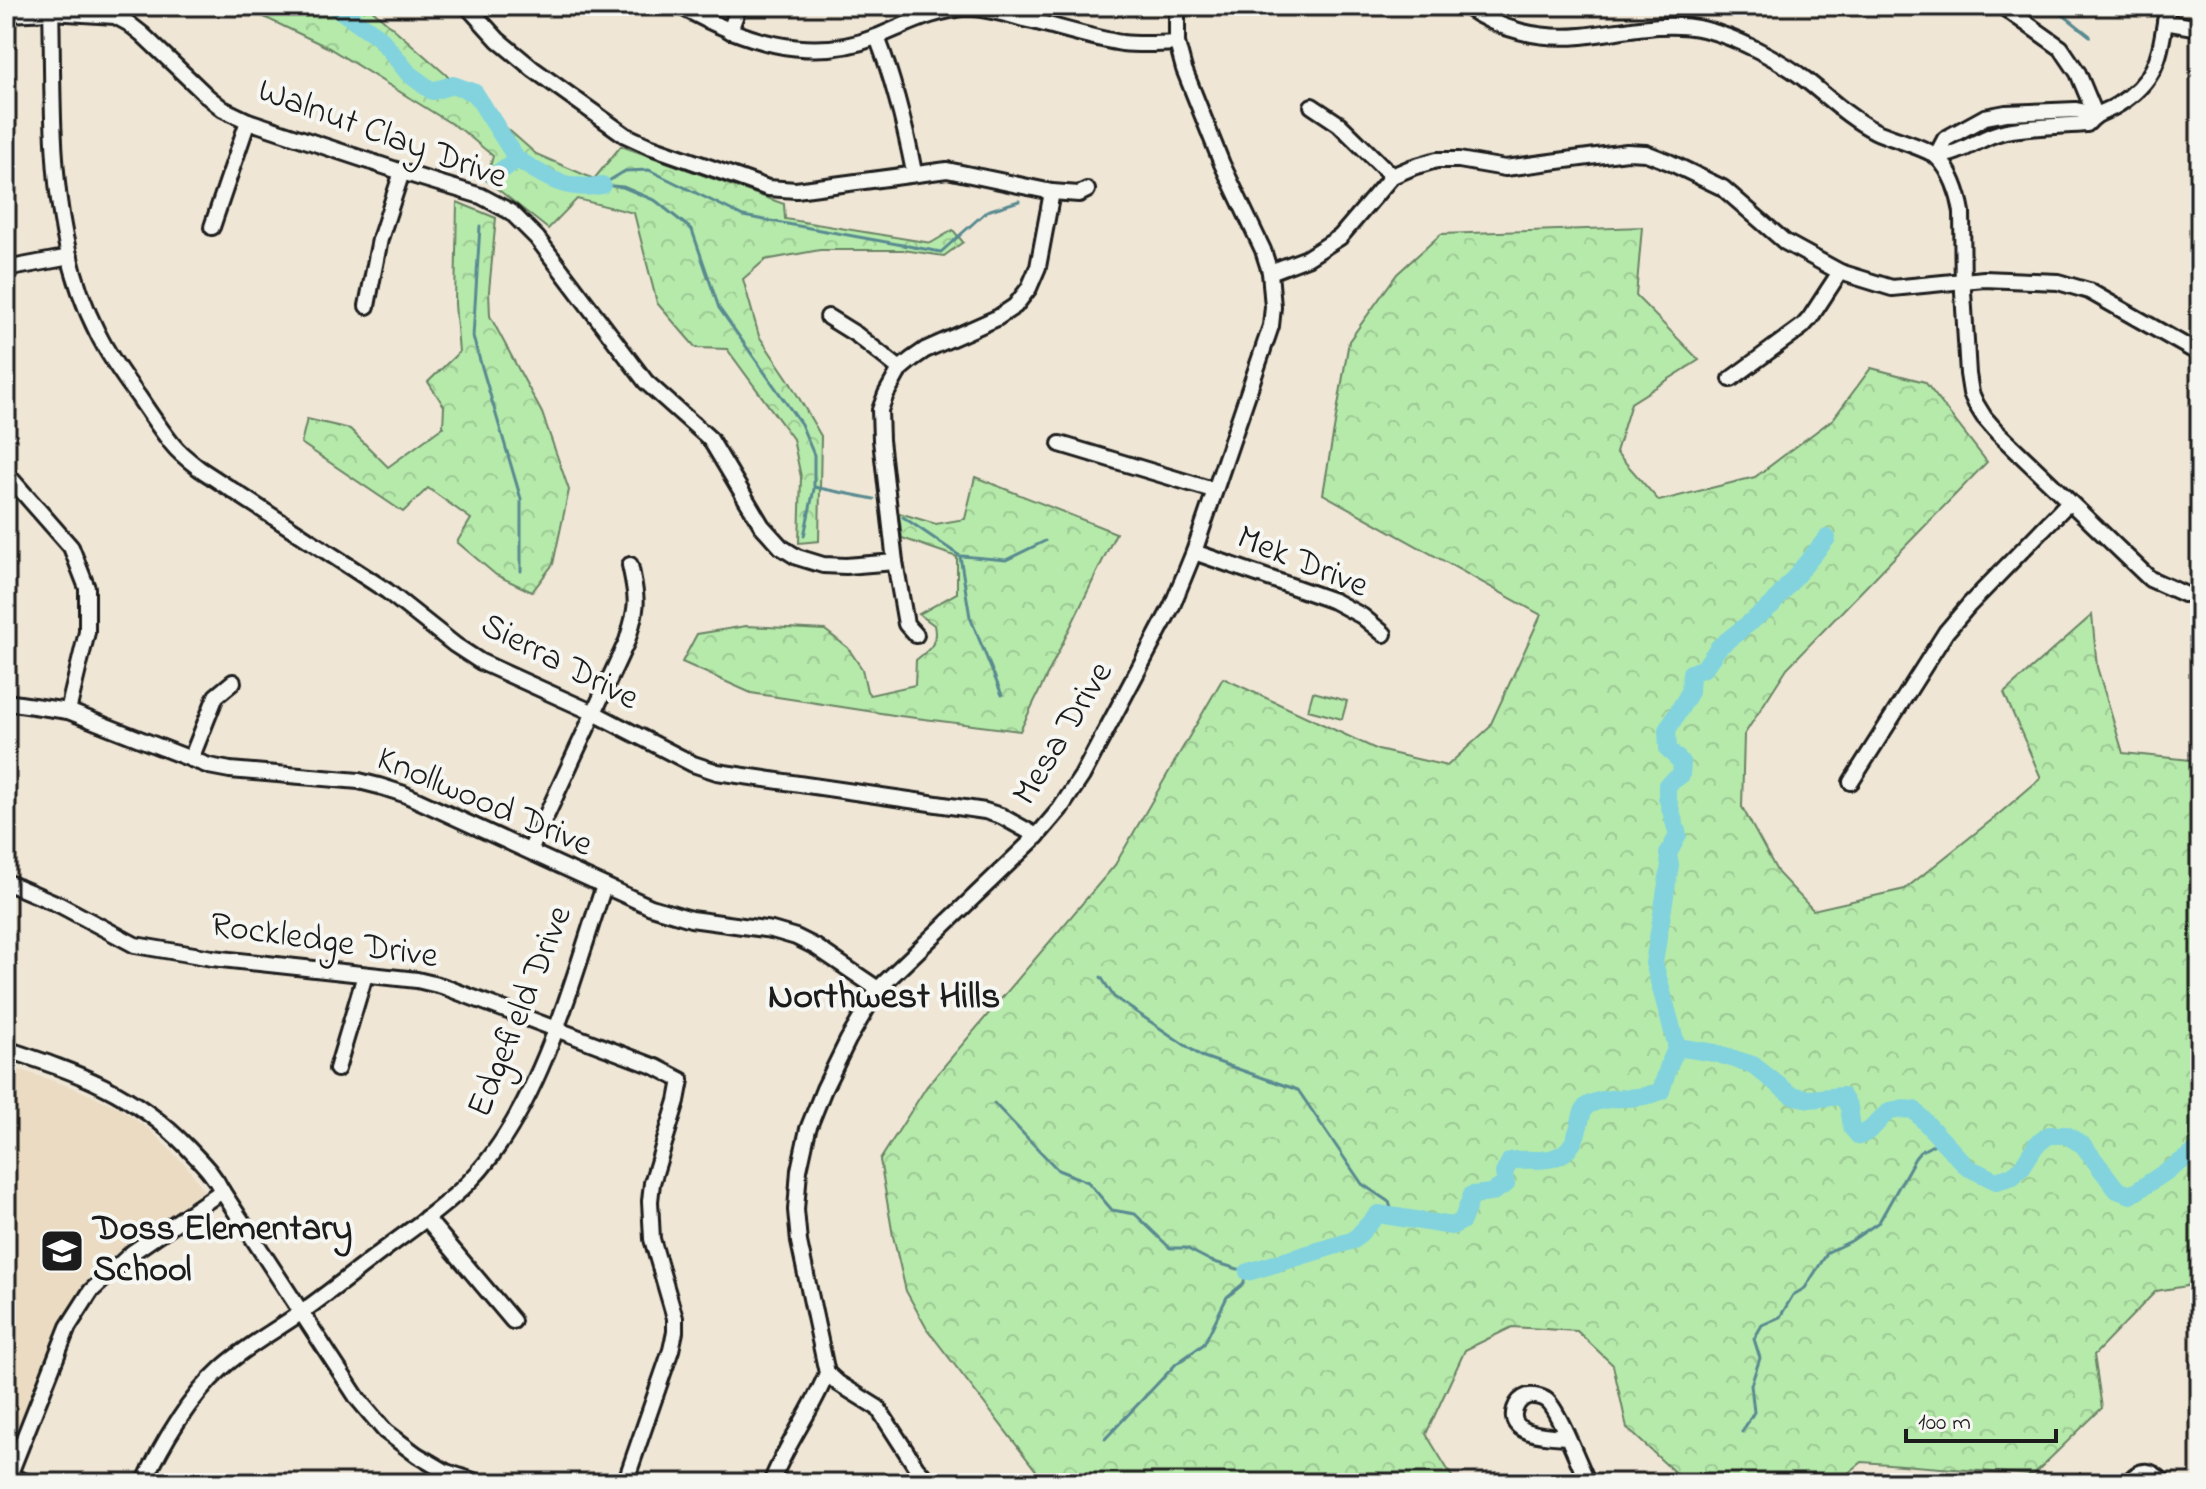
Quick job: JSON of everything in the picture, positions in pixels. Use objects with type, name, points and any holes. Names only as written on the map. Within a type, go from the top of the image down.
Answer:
[{"type":"street","points":[[467,6],[498,40],[533,69],[625,135],[768,188],[796,190],[947,170],[1052,192],[1079,194],[1087,190]]},
{"type":"street","points":[[680,6],[730,31],[773,45],[810,49],[856,44],[945,10],[970,7],[1121,43],[1177,43]]},
{"type":"street","points":[[730,31],[739,6]]},
{"type":"street","name":"Mesa Drive","points":[[827,1373],[799,1242],[796,1210],[799,1170],[808,1129],[824,1089],[878,989],[1037,836],[1060,809],[1097,748],[1172,606],[1194,552],[1271,326],[1270,272],[1184,69],[1177,43],[1177,6]]},
{"type":"street","points":[[1465,6],[1502,26],[1538,36],[1578,36],[1676,25],[1725,36],[1803,78],[1844,112],[1875,131],[1936,156],[1952,155],[1985,137],[2007,131],[2087,124],[2095,114],[2116,107],[2147,80],[2156,66],[2168,6]]},
{"type":"street","points":[[2002,6],[2061,48],[2078,73],[2095,114]]},
{"type":"street","name":"Walnut Clay Drive","points":[[6,14],[52,9],[115,16],[128,23],[171,60],[223,109],[248,121],[481,196],[511,212],[525,224],[646,382],[710,439],[762,526],[781,547],[797,557],[823,565],[895,562]]},
{"type":"street","name":"Sierra Drive","points":[[52,9],[54,166],[70,257],[83,300],[98,334],[175,447],[216,481],[387,591],[481,662],[594,713],[693,764],[717,772],[985,811],[1001,816],[1037,836]]},
{"type":"street","points":[[2165,22],[2200,31]]},
{"type":"street","points":[[877,37],[892,76],[914,172]]},
{"type":"street","points":[[1312,106],[1339,124],[1392,176]]},
{"type":"street","points":[[212,227],[248,121]]},
{"type":"street","points":[[1270,272],[1324,249],[1340,237],[1392,176],[1413,167],[1437,160],[1459,160],[1505,168],[1627,152],[1646,153],[1723,188],[1785,242],[1840,272],[1892,288],[1984,279],[2058,282],[2089,291],[2200,354]]},
{"type":"street","points":[[1936,156],[1959,194],[1962,212],[1966,357],[1971,393],[1976,404],[1997,432],[2150,579],[2184,594]]},
{"type":"street","points":[[367,306],[380,239],[402,172]]},
{"type":"street","points":[[916,635],[906,624],[895,562],[880,410],[886,392],[900,369],[925,350],[997,318],[1015,306],[1029,288],[1038,267],[1044,248],[1052,192]]},
{"type":"street","points":[[6,269],[70,257]]},
{"type":"street","points":[[1731,379],[1803,326],[1840,272]]},
{"type":"street","points":[[828,317],[900,369]]},
{"type":"street","points":[[1060,444],[1213,490]]},
{"type":"street","points":[[6,473],[71,547],[87,588],[87,632],[68,711]]},
{"type":"street","points":[[1851,782],[1946,632],[2069,502]]},
{"type":"street","name":"Mek Drive","points":[[1194,552],[1334,601],[1362,616],[1384,634]]},
{"type":"street","points":[[530,851],[627,641],[637,610],[630,565]]},
{"type":"street","points":[[191,759],[216,696],[233,682]]},
{"type":"street","name":"Knollwood Drive","points":[[6,702],[68,711],[209,766],[359,781],[404,794],[651,907],[691,919],[772,930],[796,937],[878,989]]},
{"type":"street","name":"Rockledge Drive","points":[[6,882],[60,905],[135,945],[212,958],[417,980],[442,986],[656,1067],[681,1080],[652,1183],[650,1201],[652,1239],[675,1318],[675,1332],[625,1483]]},
{"type":"street","name":"Edgefield Drive","points":[[144,1483],[157,1454],[185,1411],[222,1368],[426,1218],[468,1182],[508,1133],[525,1102],[555,1029],[604,886]]},
{"type":"street","points":[[337,1069],[365,975]]},
{"type":"street","points":[[6,1049],[103,1085],[128,1098],[173,1133],[215,1176],[358,1399],[385,1431],[446,1472],[480,1483]]},
{"type":"street","points":[[29,1483],[8,1475],[68,1327],[91,1291],[133,1252],[222,1191]]},
{"type":"street","points":[[426,1218],[513,1321]]},
{"type":"street","points":[[771,1483],[827,1373],[878,1408],[930,1483]]},
{"type":"street","points":[[1567,1437],[1588,1483]]},
{"type":"street","points":[[2128,1483],[2137,1473],[2147,1472],[2155,1474],[2164,1483]]},
{"type":"shaded area","name":"Doss Elementary School","points":[[6,1065],[118,1107],[150,1130],[188,1168],[204,1190],[94,1269],[65,1314],[6,1457]]},
{"type":"green space","points":[[241,6],[368,6],[536,154],[594,179],[621,146],[784,204],[785,219],[931,243],[953,230],[963,242],[944,256],[903,250],[820,250],[765,260],[743,279],[759,336],[821,436],[819,541],[799,543],[801,477],[793,439],[727,349],[696,348],[657,303],[634,213],[577,199],[548,229],[486,180],[493,156],[463,131],[329,48]]},
{"type":"green space","points":[[457,202],[496,218],[489,291],[490,316],[542,413],[569,490],[553,564],[532,592],[496,575],[457,542],[471,519],[428,488],[403,512],[301,443],[307,419],[350,429],[388,467],[443,427],[444,406],[428,382],[459,352],[455,304]]},
{"type":"green space","points":[[1642,227],[1636,296],[1699,360],[1631,403],[1616,452],[1659,501],[1755,477],[1833,419],[1871,368],[1925,382],[1987,462],[1787,668],[1744,735],[1742,807],[1778,873],[1813,910],[1905,889],[2041,778],[2004,693],[2092,615],[2097,667],[2123,753],[2200,761],[2200,1284],[2156,1291],[2094,1355],[2102,1408],[2033,1475],[1862,1462],[1836,1483],[1686,1483],[1627,1428],[1613,1365],[1577,1331],[1512,1327],[1465,1350],[1426,1434],[1456,1483],[1044,1481],[927,1329],[906,1291],[880,1160],[927,1086],[1115,865],[1223,678],[1378,750],[1447,766],[1489,728],[1541,615],[1323,494],[1349,341],[1397,274],[1441,234]]},
{"type":"green space","points":[[975,477],[1116,533],[1020,731],[751,693],[682,662],[697,634],[746,626],[825,630],[848,648],[862,669],[870,695],[915,685],[916,660],[929,649],[935,637],[934,625],[919,614],[957,593],[957,557],[902,538],[899,513],[936,524],[965,519]]},
{"type":"green space","points":[[1313,692],[1347,701],[1342,719],[1308,710]]},
{"type":"waterway","points":[[334,6],[379,37],[409,74],[432,91],[453,85],[475,93],[517,159],[494,176]]},
{"type":"waterway","points":[[2052,6],[2090,36]]},
{"type":"waterway","points":[[517,159],[567,185],[602,185]]},
{"type":"waterway","points":[[602,185],[625,171],[649,170],[743,216],[941,252],[987,211],[1019,201]]},
{"type":"waterway","points":[[602,185],[623,187],[656,201],[692,230],[719,308],[801,424],[814,455],[814,487],[874,499]]},
{"type":"waterway","points":[[480,226],[473,337],[521,499],[521,571]]},
{"type":"waterway","points":[[804,536],[814,489]]},
{"type":"waterway","points":[[903,517],[960,556],[970,617],[1002,695]]},
{"type":"waterway","points":[[1677,1047],[1654,963],[1670,865],[1668,854],[1678,835],[1667,797],[1667,785],[1681,775],[1682,763],[1668,749],[1667,730],[1690,692],[1691,673],[1704,668],[1719,647],[1772,605],[1827,538]]},
{"type":"waterway","points":[[962,556],[1006,560],[1045,541]]},
{"type":"waterway","points":[[1101,977],[1114,997],[1201,1056],[1298,1090],[1362,1184],[1389,1202],[1394,1217]]},
{"type":"waterway","points":[[1248,1272],[1354,1240],[1378,1214],[1452,1226],[1462,1221],[1472,1195],[1491,1193],[1506,1184],[1504,1173],[1510,1161],[1548,1159],[1563,1154],[1575,1140],[1588,1105],[1661,1091],[1677,1047],[1715,1053],[1753,1065],[1791,1095],[1809,1099],[1842,1096],[1849,1107],[1852,1128],[1859,1136],[1887,1113],[1914,1110],[1967,1167],[1996,1181],[2013,1176],[2036,1145],[2049,1135],[2066,1135],[2083,1145],[2117,1190],[2131,1195],[2200,1149]]},
{"type":"waterway","points":[[994,1103],[1058,1170],[1088,1182],[1112,1210],[1135,1214],[1170,1248],[1186,1248],[1211,1261],[1248,1272],[1243,1284],[1227,1297],[1204,1344],[1176,1364],[1105,1439]]},
{"type":"waterway","points":[[1742,1432],[1754,1412],[1751,1385],[1760,1358],[1754,1339],[1762,1325],[1780,1317],[1793,1295],[1805,1288],[1828,1252],[1879,1222],[1915,1158],[1942,1140]]},
{"type":"place","name":"Doss Elementary School","points":[[62,1251]]},
{"type":"district","name":"Northwest Hills","points":[[884,998]]}]
